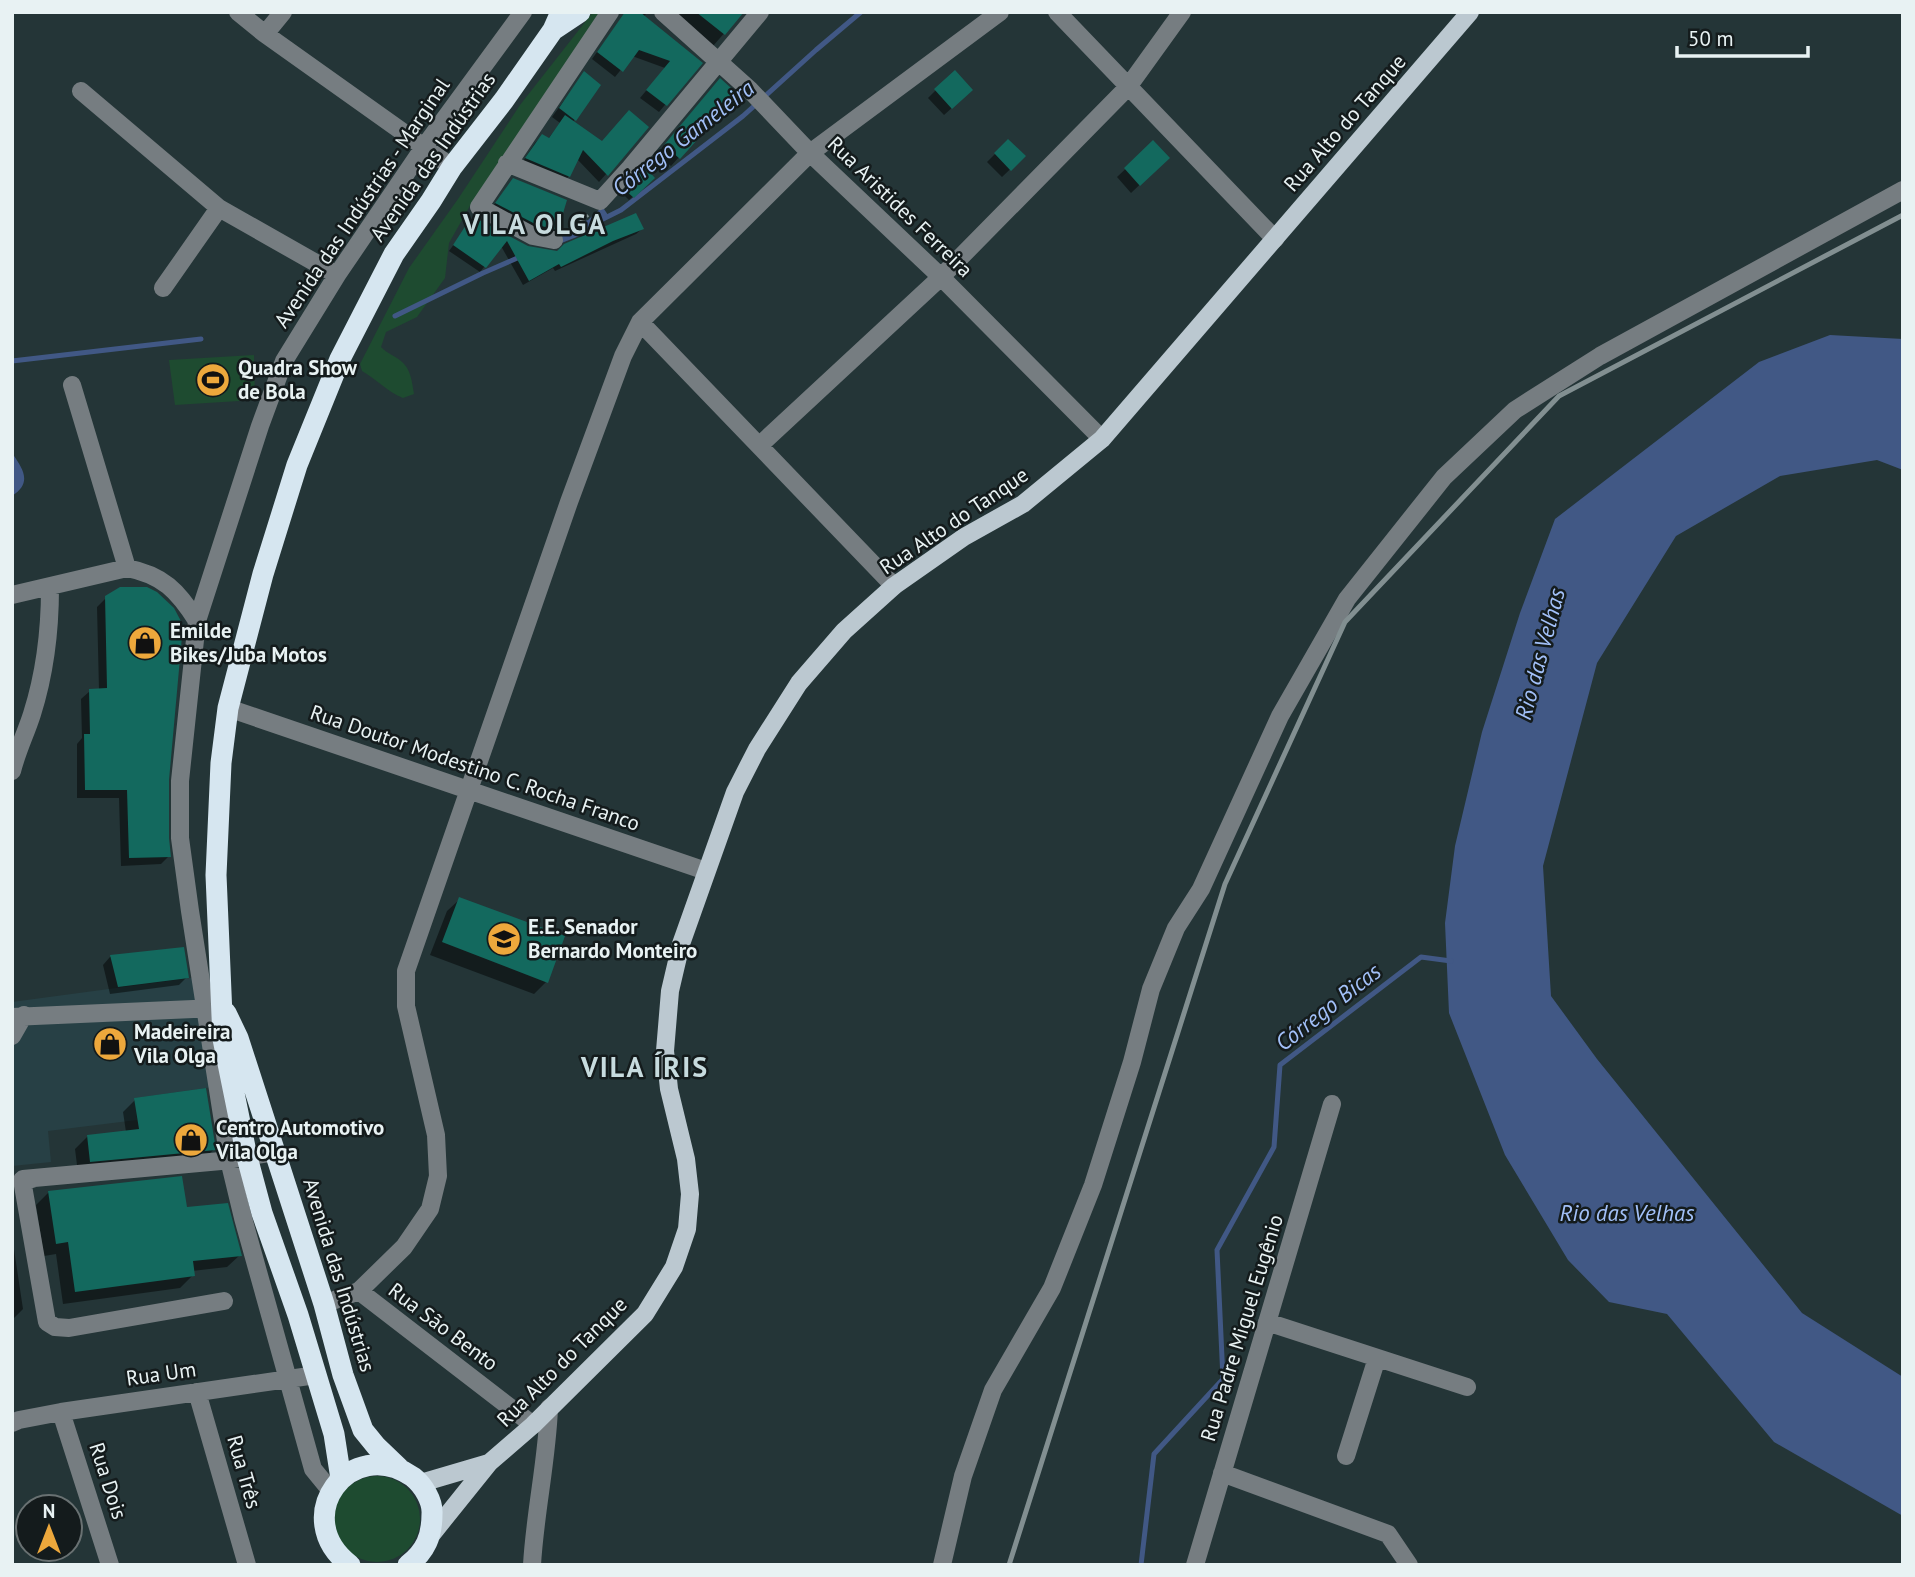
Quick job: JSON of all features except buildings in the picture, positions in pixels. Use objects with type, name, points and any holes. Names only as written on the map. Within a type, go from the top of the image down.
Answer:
[{"type":"highway","name":"Avenida das Indústrias","points":[[350,1565],[336,1554],[326,1535],[324,1512],[336,1485],[334,1434],[262,1213],[238,1159],[217,1040],[214,1008],[216,875],[221,763],[229,708],[263,574],[297,465],[340,359],[394,254],[452,167],[504,100],[557,21],[580,12]]},
{"type":"highway","name":"Avenida das Indústrias","points":[[214,1008],[238,1038],[324,1304],[343,1375],[363,1430],[399,1468],[421,1483]]},
{"type":"highway","points":[[336,1485],[358,1468],[379,1464],[399,1468]]},
{"type":"highway","points":[[416,1562],[432,1534],[433,1507],[421,1483]]},
{"type":"main road","name":"Rua Alto do Tanque","points":[[432,1534],[489,1463],[533,1425],[645,1314],[674,1267],[687,1229],[690,1194],[686,1159],[669,1089],[666,1051],[670,991],[681,944],[735,792],[757,750],[799,683],[844,631],[894,586],[964,537],[1023,504],[1102,439],[1470,12]]},
{"type":"main road","name":"Rua Alto do Tanque","points":[[421,1483],[489,1463]]},
{"type":"street","points":[[238,12],[452,167]]},
{"type":"street","points":[[265,34],[282,12]]},
{"type":"street","name":"Avenida das Indústrias - Marginal","points":[[214,1008],[180,838],[180,781],[197,621],[260,426],[284,361],[337,275],[424,147],[523,12]]},
{"type":"street","points":[[554,240],[533,236],[479,207],[610,12]]},
{"type":"street","name":"Rua Aristides Ferreira","points":[[663,12],[750,90],[810,153],[941,277],[1102,439]]},
{"type":"street","points":[[508,163],[595,207],[760,12]]},
{"type":"street","points":[[324,1304],[359,1291],[404,1247],[430,1209],[438,1176],[436,1135],[406,1006],[406,971],[569,502],[623,356],[640,322],[810,153],[1000,12]]},
{"type":"street","points":[[1057,12],[1275,239]]},
{"type":"street","points":[[760,445],[941,277],[1128,87],[1182,12]]},
{"type":"street","points":[[81,92],[219,208],[337,275]]},
{"type":"street","points":[[942,1565],[963,1476],[993,1390],[1052,1288],[1093,1185],[1132,1062],[1151,989],[1176,928],[1201,889],[1280,716],[1347,599],[1444,477],[1515,410],[1600,356],[1903,190]]},
{"type":"street","points":[[163,288],[219,208]]},
{"type":"street","points":[[640,322],[894,586]]},
{"type":"street","points":[[72,385],[127,568]]},
{"type":"street","points":[[12,595],[127,568],[146,572],[163,582],[181,596],[197,621]]},
{"type":"street","points":[[12,771],[33,712],[44,661],[50,622],[50,588]]},
{"type":"street","name":"Rua Doutor Modestino C. Rocha Franco","points":[[229,708],[706,871]]},
{"type":"street","points":[[12,1036],[18,1016],[214,1008]]},
{"type":"street","name":"Rua Padre Miguel Eugênio","points":[[1195,1565],[1332,1104]]},
{"type":"street","points":[[12,1180],[238,1159],[275,1152]]},
{"type":"street","points":[[238,1159],[243,1218],[313,1469],[336,1485]]},
{"type":"street","points":[[32,1178],[22,1180],[47,1322],[51,1325],[69,1328],[224,1301]]},
{"type":"street","name":"Rua São Bento","points":[[359,1291],[533,1425]]},
{"type":"street","points":[[1267,1322],[1467,1387]]},
{"type":"street","points":[[1346,1456],[1377,1358]]},
{"type":"street","name":"Rua Um","points":[[12,1423],[61,1412],[316,1375]]},
{"type":"street","name":"Rua Três","points":[[197,1392],[247,1565]]},
{"type":"street","points":[[532,1565],[536,1512],[547,1451],[549,1408]]},
{"type":"street","name":"Rua Dois","points":[[61,1412],[110,1565]]},
{"type":"street","points":[[1222,1473],[1388,1534],[1409,1565]]},
{"type":"path","points":[[554,240],[563,238],[595,207]]},
{"type":"shaded area","name":"Madeireira Vila Olga","points":[[198,977],[213,1087],[135,1098],[137,1120],[48,1131],[51,1162],[12,1166],[12,1002]]},
{"type":"green space","points":[[593,12],[603,12],[471,204],[449,243],[445,278],[417,317],[386,332],[381,347],[404,364],[413,385],[414,394],[403,398],[362,371],[360,364],[409,268],[520,105]]},
{"type":"green space","name":"Quadra Show de Bola","points":[[254,355],[255,400],[175,405],[169,360]]},
{"type":"green space","points":[[377,1476],[393,1480],[407,1489],[416,1503],[420,1519],[416,1535],[407,1549],[393,1558],[377,1562],[361,1558],[347,1549],[338,1535],[334,1519],[338,1503],[347,1489],[361,1480]]},
{"type":"water","points":[[601,208],[608,215],[597,229],[559,244],[557,240],[565,229],[588,220]]},
{"type":"water","name":"Rio das Velhas","points":[[1830,335],[1903,339],[1903,470],[1877,460],[1780,476],[1676,536],[1597,663],[1543,866],[1551,996],[1597,1059],[1802,1313],[1903,1377],[1903,1516],[1774,1442],[1667,1314],[1609,1302],[1568,1260],[1505,1155],[1449,1013],[1445,923],[1455,846],[1482,732],[1520,613],[1555,519],[1759,362]]},
{"type":"water","points":[[12,453],[23,471],[24,481],[12,496]]},
{"type":"waterway","name":"Córrego Gameleira","points":[[601,220],[621,210],[743,116],[861,12]]},
{"type":"waterway","name":"Córrego Gameleira","points":[[395,316],[522,256]]},
{"type":"waterway","name":"Córrego Gameleira","points":[[12,361],[201,339]]},
{"type":"waterway","name":"Córrego Bicas","points":[[1141,1565],[1154,1454],[1223,1379],[1217,1250],[1274,1147],[1280,1065],[1421,957],[1451,961]]},
{"type":"railway","points":[[1009,1565],[1225,884],[1345,622],[1559,396],[1903,215]]},
{"type":"place","name":"Quadra Show de Bola","points":[[213,380]]},
{"type":"place","name":"Emilde Bikes/Juba Motos","points":[[145,643]]},
{"type":"place","name":"E.E. Senador Bernardo Monteiro","points":[[504,939]]},
{"type":"place","name":"Madeireira Vila Olga","points":[[110,1044]]},
{"type":"place","name":"Centro Automotivo Vila Olga","points":[[191,1140]]},
{"type":"district","name":"VILA OLGA","points":[[535,224]]},
{"type":"district","name":"VILA ÍRIS","points":[[645,1067]]}]
